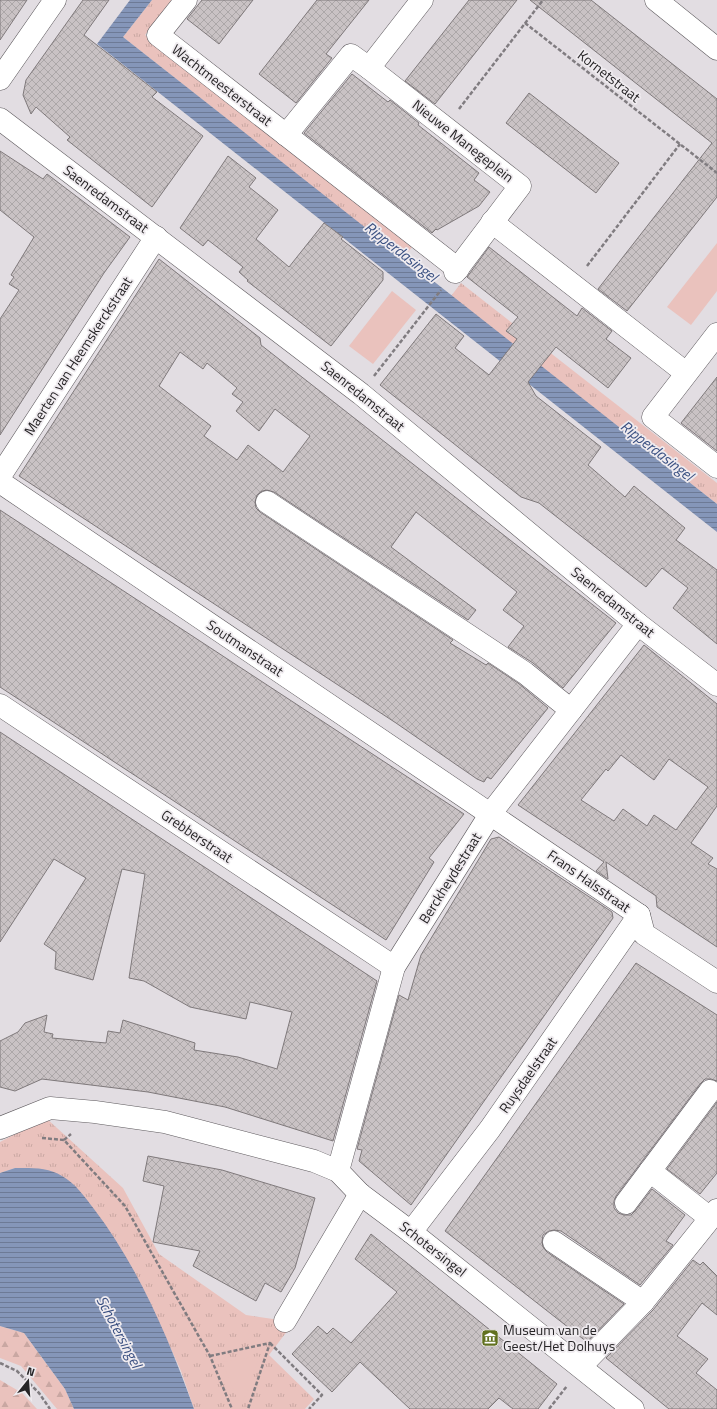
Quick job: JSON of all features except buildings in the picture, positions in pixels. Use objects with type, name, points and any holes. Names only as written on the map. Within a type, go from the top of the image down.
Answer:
[{"type":"street","points":[[0,79],[55,0]]},
{"type":"street","name":"Wachtmeesterstraat","points":[[186,0],[158,35],[286,134]]},
{"type":"street","points":[[369,68],[422,0]]},
{"type":"street","points":[[656,0],[717,49]]},
{"type":"street","name":"Nieuwe Manegeplein","points":[[351,55],[445,127],[520,186],[456,271],[286,134],[351,55]]},
{"type":"street","name":"Saenredamstraat","points":[[0,119],[156,236],[361,394],[638,624],[717,685]]},
{"type":"street","points":[[492,222],[686,373]]},
{"type":"street","name":"Maerten van Heemskerckstraat","points":[[0,476],[156,236]]},
{"type":"street","points":[[717,334],[653,417],[717,467]]},
{"type":"street","name":"Soutmanstraat","points":[[0,482],[491,813]]},
{"type":"street","points":[[267,502],[525,673],[571,710]]},
{"type":"street","name":"Berckheydestraat","points":[[338,1171],[394,967],[491,813],[638,624]]},
{"type":"street","name":"Grebberstraat","points":[[0,705],[394,967]]},
{"type":"street","name":"Frans Halsstraat","points":[[491,813],[639,915],[644,934],[717,982]]},
{"type":"street","name":"Ruysdaelstraat","points":[[411,1232],[490,1129],[639,915]]},
{"type":"street","points":[[626,1203],[710,1091]]},
{"type":"street","name":"Schotersingel","points":[[0,1128],[50,1108],[95,1112],[165,1122],[314,1161],[338,1171],[360,1194],[411,1232],[633,1409]]},
{"type":"street","points":[[580,1366],[643,1302],[714,1214],[650,1172]]},
{"type":"street","points":[[284,1321],[360,1194]]},
{"type":"street","points":[[554,1242],[643,1302]]},
{"type":"path","points":[[445,127],[543,0]]},
{"type":"path","name":"Kornetstraat","points":[[525,23],[717,173]]},
{"type":"path","points":[[573,284],[680,144]]},
{"type":"path","name":"Saenredamstraat","points":[[370,381],[427,308]]},
{"type":"path","points":[[64,1140],[125,1206],[210,1356],[232,1409]]},
{"type":"path","points":[[210,1356],[270,1343]]},
{"type":"path","points":[[248,1409],[270,1343]]},
{"type":"path","points":[[270,1343],[322,1395],[309,1409]]},
{"type":"path","points":[[0,1363],[17,1371],[39,1394],[50,1409]]},
{"type":"green space","points":[[152,0],[172,0],[145,35],[413,246],[403,258],[123,37]]},
{"type":"green space","points":[[717,243],[717,291],[691,325],[667,307]]},
{"type":"green space","points":[[461,283],[717,483],[717,504],[451,296]]},
{"type":"green space","points":[[392,291],[416,310],[373,364],[349,346]]},
{"type":"green space","points":[[46,1118],[123,1188],[159,1254],[246,1315],[280,1320],[291,1326],[269,1355],[314,1399],[305,1409],[194,1409],[181,1371],[147,1296],[15,1168],[0,1173],[0,1142]]},
{"type":"green space","points":[[0,1326],[24,1333],[65,1389],[74,1409],[57,1409],[21,1366],[0,1358]]},
{"type":"green space","points":[[259,1356],[241,1408],[222,1362]]},
{"type":"green space","points":[[0,1380],[22,1393],[37,1409],[0,1409]]},
{"type":"water","points":[[130,0],[152,0],[123,37],[717,504],[717,532],[97,44]]},
{"type":"water","points":[[15,1168],[39,1169],[57,1173],[75,1186],[94,1209],[125,1255],[152,1305],[194,1409],[74,1409],[65,1389],[24,1333],[0,1326],[0,1173]]},
{"type":"place","name":"Museum van de Geest/Het Dolhuys","points":[[490,1338]]},
{"type":"water label","name":"Ripperdasingel","points":[[401,252]]},
{"type":"water label","name":"Ripperdasingel","points":[[657,451]]}]
